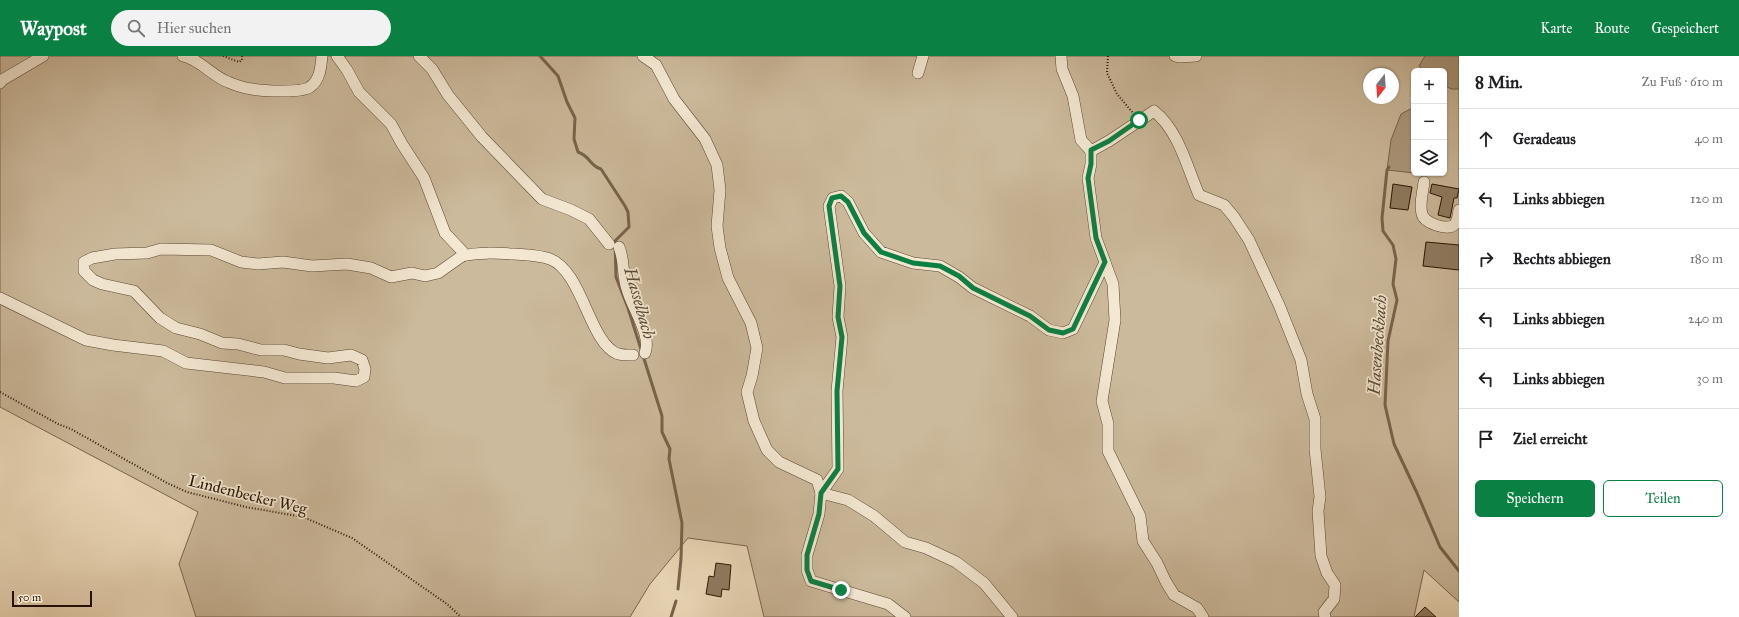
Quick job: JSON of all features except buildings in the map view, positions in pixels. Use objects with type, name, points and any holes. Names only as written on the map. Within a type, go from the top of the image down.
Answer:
[{"type":"lane","points":[[0,83],[2,80],[43,56]]},
{"type":"lane","points":[[183,56],[190,58],[204,66],[227,82],[252,89],[286,90],[310,87],[320,73],[322,56]]},
{"type":"lane","points":[[337,56],[347,70],[359,92],[391,124],[424,178],[445,233],[462,251],[462,256]]},
{"type":"lane","points":[[419,56],[432,69],[448,95],[467,120],[542,199],[571,210],[588,219],[623,255],[626,288],[647,339],[647,348],[645,353]]},
{"type":"lane","points":[[643,56],[656,65],[674,99],[705,139],[717,164],[720,190],[717,226],[720,248],[728,278],[751,323],[757,348],[752,376],[747,392],[754,421],[767,450],[779,462],[817,480],[821,493],[819,514],[807,555],[807,570],[811,581],[888,604],[905,617]]},
{"type":"lane","points":[[918,73],[923,56]]},
{"type":"lane","points":[[1062,56],[1062,69],[1073,96],[1081,140],[1091,150],[1091,164],[1088,178],[1096,238],[1114,284],[1114,320],[1102,401],[1108,424],[1108,451],[1140,516],[1143,541],[1157,563],[1166,582],[1174,594],[1197,608],[1202,617]]},
{"type":"lane","points":[[1175,56],[1179,58],[1196,56]]},
{"type":"lane","points":[[1091,150],[1109,141],[1154,111],[1165,120],[1178,143],[1199,195],[1224,206],[1234,217],[1249,240],[1279,305],[1301,360],[1307,394],[1315,419],[1315,449],[1320,497],[1318,510],[1321,556],[1327,573],[1335,585],[1334,600],[1324,612],[1325,617]]},
{"type":"lane","points":[[1424,182],[1421,211],[1427,222],[1448,227],[1452,226],[1457,221],[1459,210]]},
{"type":"lane","points":[[821,493],[838,469],[837,391],[842,337],[838,317],[840,286],[829,206],[832,198],[841,196],[848,202],[864,233],[881,252],[913,263],[940,266],[959,276],[973,288],[1030,316],[1049,330],[1063,333],[1073,329],[1105,262]]},
{"type":"lane","points":[[0,298],[86,340],[163,351],[186,363],[264,372],[285,378],[334,378],[356,381],[364,377],[365,369],[362,360],[351,355],[328,358],[299,354],[284,350],[261,350],[238,344],[222,342],[200,334],[176,328],[160,318],[134,292],[93,280],[84,270],[84,262],[92,258],[115,254],[146,253],[161,249],[211,250],[247,262],[258,264],[283,262],[312,266],[347,264],[371,268],[392,277],[412,273],[425,276],[438,273],[462,256],[475,253],[531,255],[551,259],[562,268],[573,281],[606,346],[618,354],[633,355]]},
{"type":"lane","points":[[821,493],[848,500],[874,516],[905,542],[926,548],[956,562],[984,583],[1012,617]]},
{"type":"path","points":[[223,56],[239,62],[242,60],[242,56]]},
{"type":"path","points":[[1108,56],[1107,73],[1110,80],[1117,94],[1139,120]]},
{"type":"path","name":"Lindenbecker Weg","points":[[0,392],[187,492],[246,507],[303,517],[352,538],[447,604],[461,617]]},
{"type":"shaded area","points":[[0,56],[1459,56],[1459,602],[1424,570],[1414,617],[764,617],[747,546],[688,538],[650,584],[630,617],[196,617],[179,564],[198,512],[0,407]]},
{"type":"shaded area","points":[[1425,56],[1459,56],[1459,89],[1451,89],[1447,87],[1447,68],[1421,68],[1419,66]]},
{"type":"shaded area","points":[[1411,109],[1411,173],[1387,170],[1391,140],[1401,114]]},
{"type":"waterway","name":"Hasselbach","points":[[540,56],[558,76],[567,102],[575,118],[574,139],[578,152],[585,156],[594,166],[601,169],[628,212],[629,227],[615,241],[616,277],[628,308],[662,416],[662,432],[670,449],[669,459],[682,523],[678,589]]},
{"type":"waterway","name":"Hasenbeckbach","points":[[1389,167],[1387,170],[1382,218],[1383,231],[1393,245],[1396,259],[1393,284],[1397,300],[1388,341],[1385,405],[1394,444],[1440,547],[1459,571]]},
{"type":"waterway","name":"Hasselbach","points":[[671,617],[676,601]]},
{"type":"route","points":[[841,590],[811,581],[807,570],[807,555],[819,514],[821,493],[838,469],[837,391],[842,337],[838,317],[840,286],[829,206],[832,198],[841,196],[848,202],[864,233],[881,252],[913,263],[940,266],[959,276],[973,288],[1030,316],[1049,330],[1063,333],[1073,329],[1105,262],[1096,238],[1088,178],[1091,164],[1091,150],[1109,141],[1139,120]]}]
